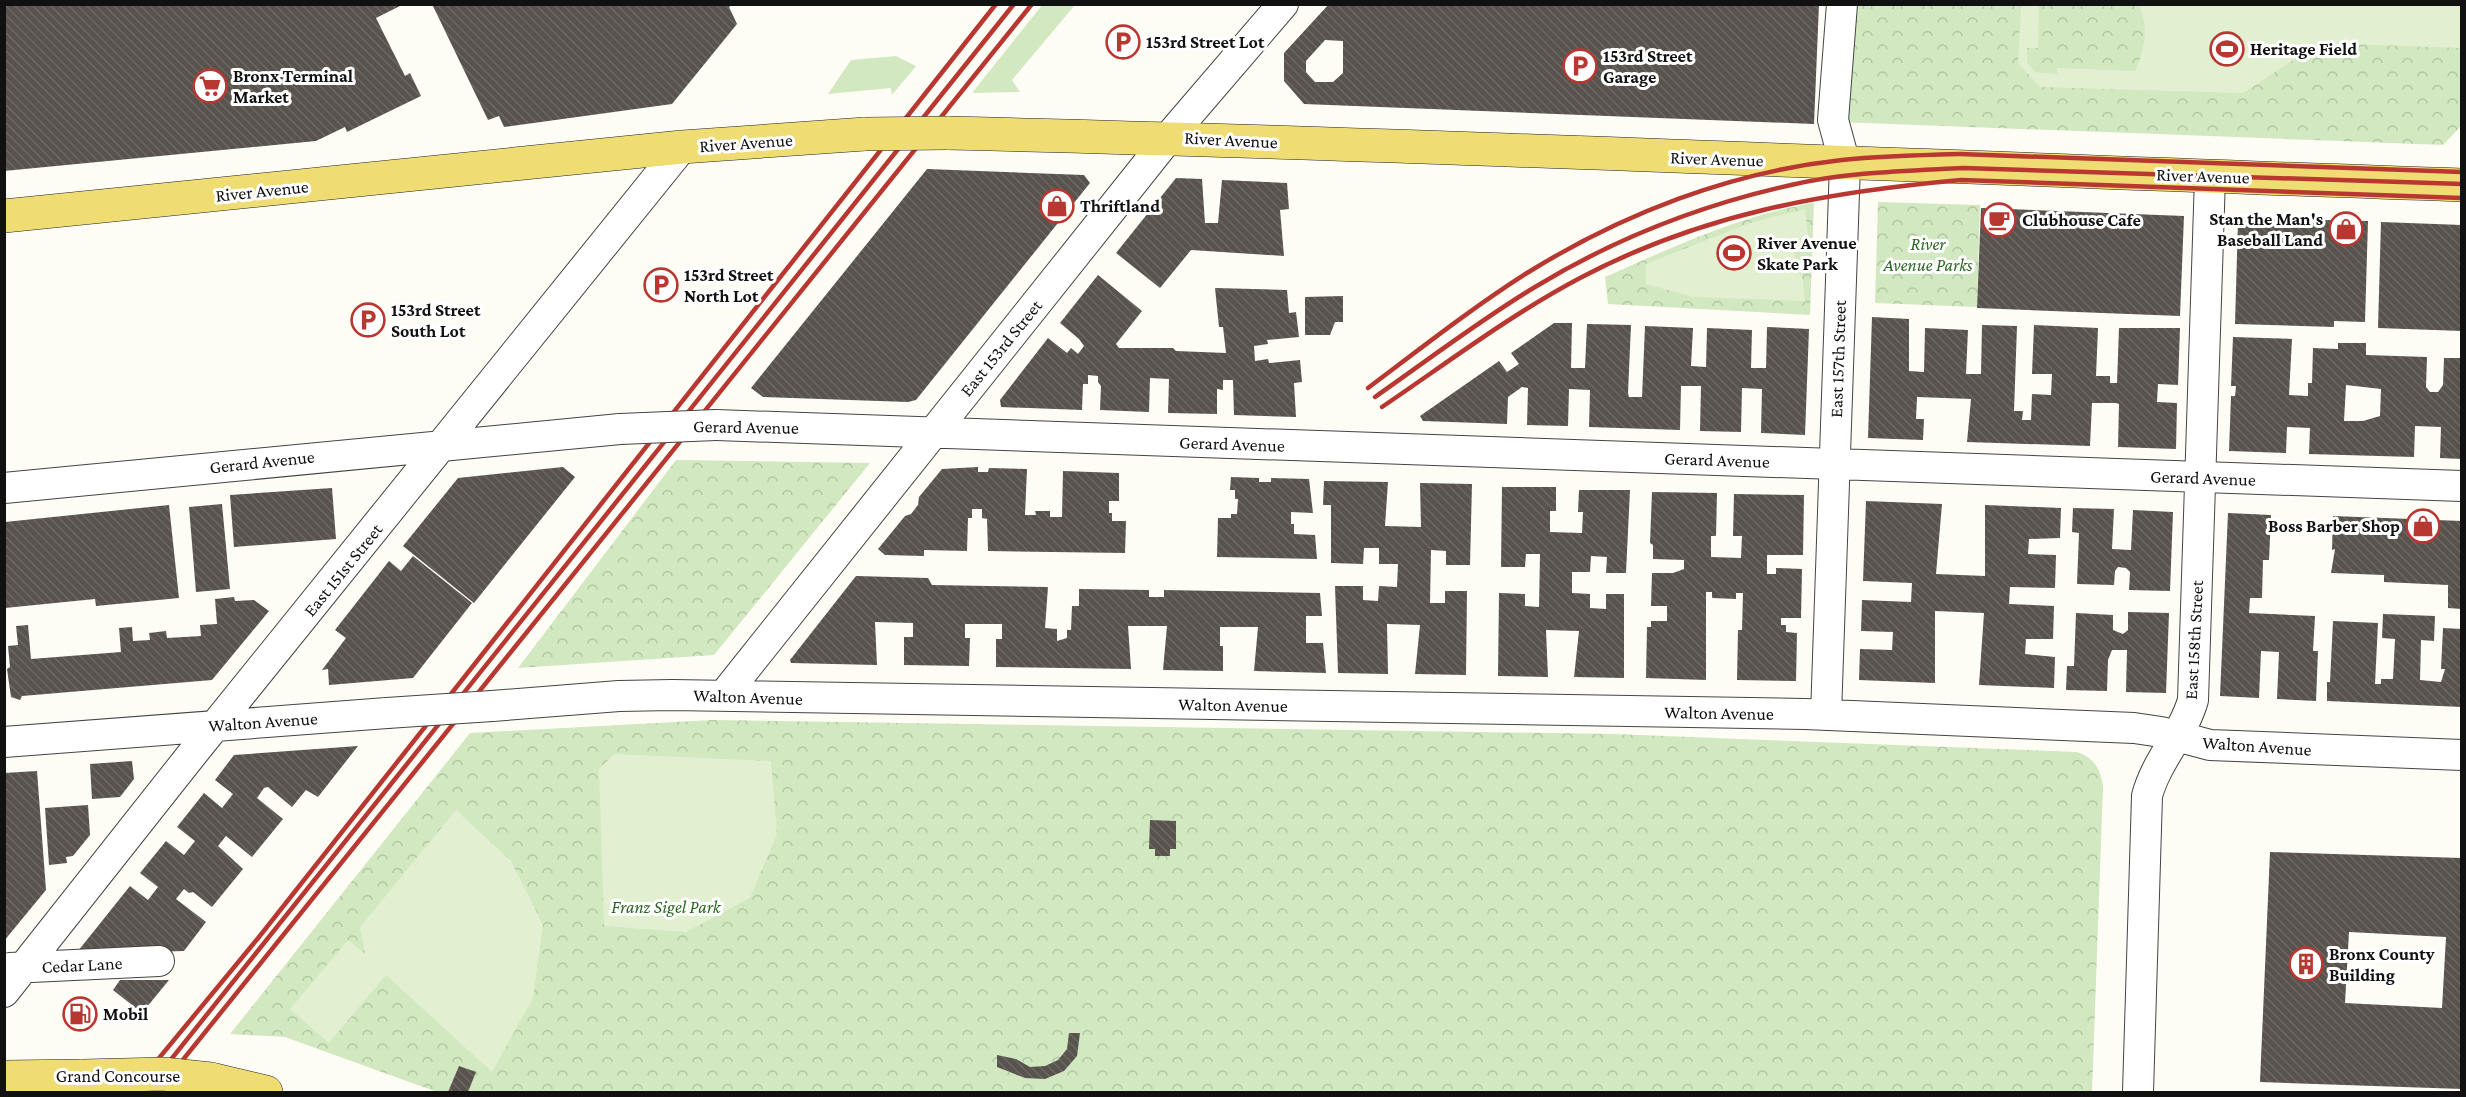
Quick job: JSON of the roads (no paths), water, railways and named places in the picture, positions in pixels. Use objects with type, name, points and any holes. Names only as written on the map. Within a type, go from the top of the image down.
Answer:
[{"type":"main road","name":"River Avenue","points":[[4,216],[682,147],[865,134],[947,133],[1169,137],[1845,164],[2462,185]]},
{"type":"main road","name":"Grand Concourse","points":[[4,1077],[163,1074],[211,1079],[266,1092]]},
{"type":"street","name":"East 153rd Street","points":[[724,695],[1169,137],[1283,4]]},
{"type":"street","name":"East 157th Street","points":[[1826,715],[1845,164],[1833,120],[1842,4]]},
{"type":"street","name":"East 151st Street","points":[[4,992],[14,968],[217,725],[682,147]]},
{"type":"street","name":"East 158th Street","points":[[2138,1092],[2147,796],[2154,773],[2177,737],[2193,700],[2210,177]]},
{"type":"street","name":"Gerard Avenue","points":[[4,488],[445,444],[620,429],[716,425],[2462,486]]},
{"type":"street","name":"Walton Avenue","points":[[4,742],[619,696],[724,695],[1826,715],[2134,728],[2210,745],[2462,755]]},
{"type":"street","name":"Cedar Lane","points":[[14,968],[159,961]]},
{"type":"railway","points":[[131,1092],[259,937],[996,4]]},
{"type":"railway","points":[[145,1092],[1014,4]]},
{"type":"railway","points":[[157,1092],[1032,4]]},
{"type":"railway","points":[[1368,388],[1507,286],[1563,252],[1639,214],[1718,185],[1759,174],[1842,160],[1960,154],[2462,172]]},
{"type":"railway","points":[[1375,397],[1515,300],[1596,254],[1691,213],[1791,185],[1833,177],[1963,168],[2462,184]]},
{"type":"railway","points":[[1382,407],[1479,340],[1580,278],[1672,237],[1718,222],[1813,199],[1961,180],[2462,198]]},
{"type":"place","name":"153rd Street Lot","points":[[1123,42]]},
{"type":"place","name":"Heritage Field","points":[[2227,49]]},
{"type":"place","name":"153rd Street Garage","points":[[1580,66]]},
{"type":"place","name":"Bronx Terminal Market","points":[[210,86]]},
{"type":"place","name":"Thriftland","points":[[1057,206]]},
{"type":"place","name":"Clubhouse Cafe","points":[[1999,220]]},
{"type":"place","name":"Stan the Man's Baseball Land","points":[[2346,229]]},
{"type":"place","name":"River Avenue Skate Park","points":[[1734,253]]},
{"type":"place","name":"153rd Street North Lot","points":[[661,285]]},
{"type":"place","name":"153rd Street South Lot","points":[[368,320]]},
{"type":"place","name":"Boss Barber Shop","points":[[2423,526]]},
{"type":"place","name":"Bronx County Building","points":[[2306,964]]},
{"type":"place","name":"Mobil","points":[[80,1014]]},
{"type":"park label","name":"River Avenue Parks","points":[[1928,254]]},
{"type":"park label","name":"Franz Sigel Park","points":[[666,907]]}]
